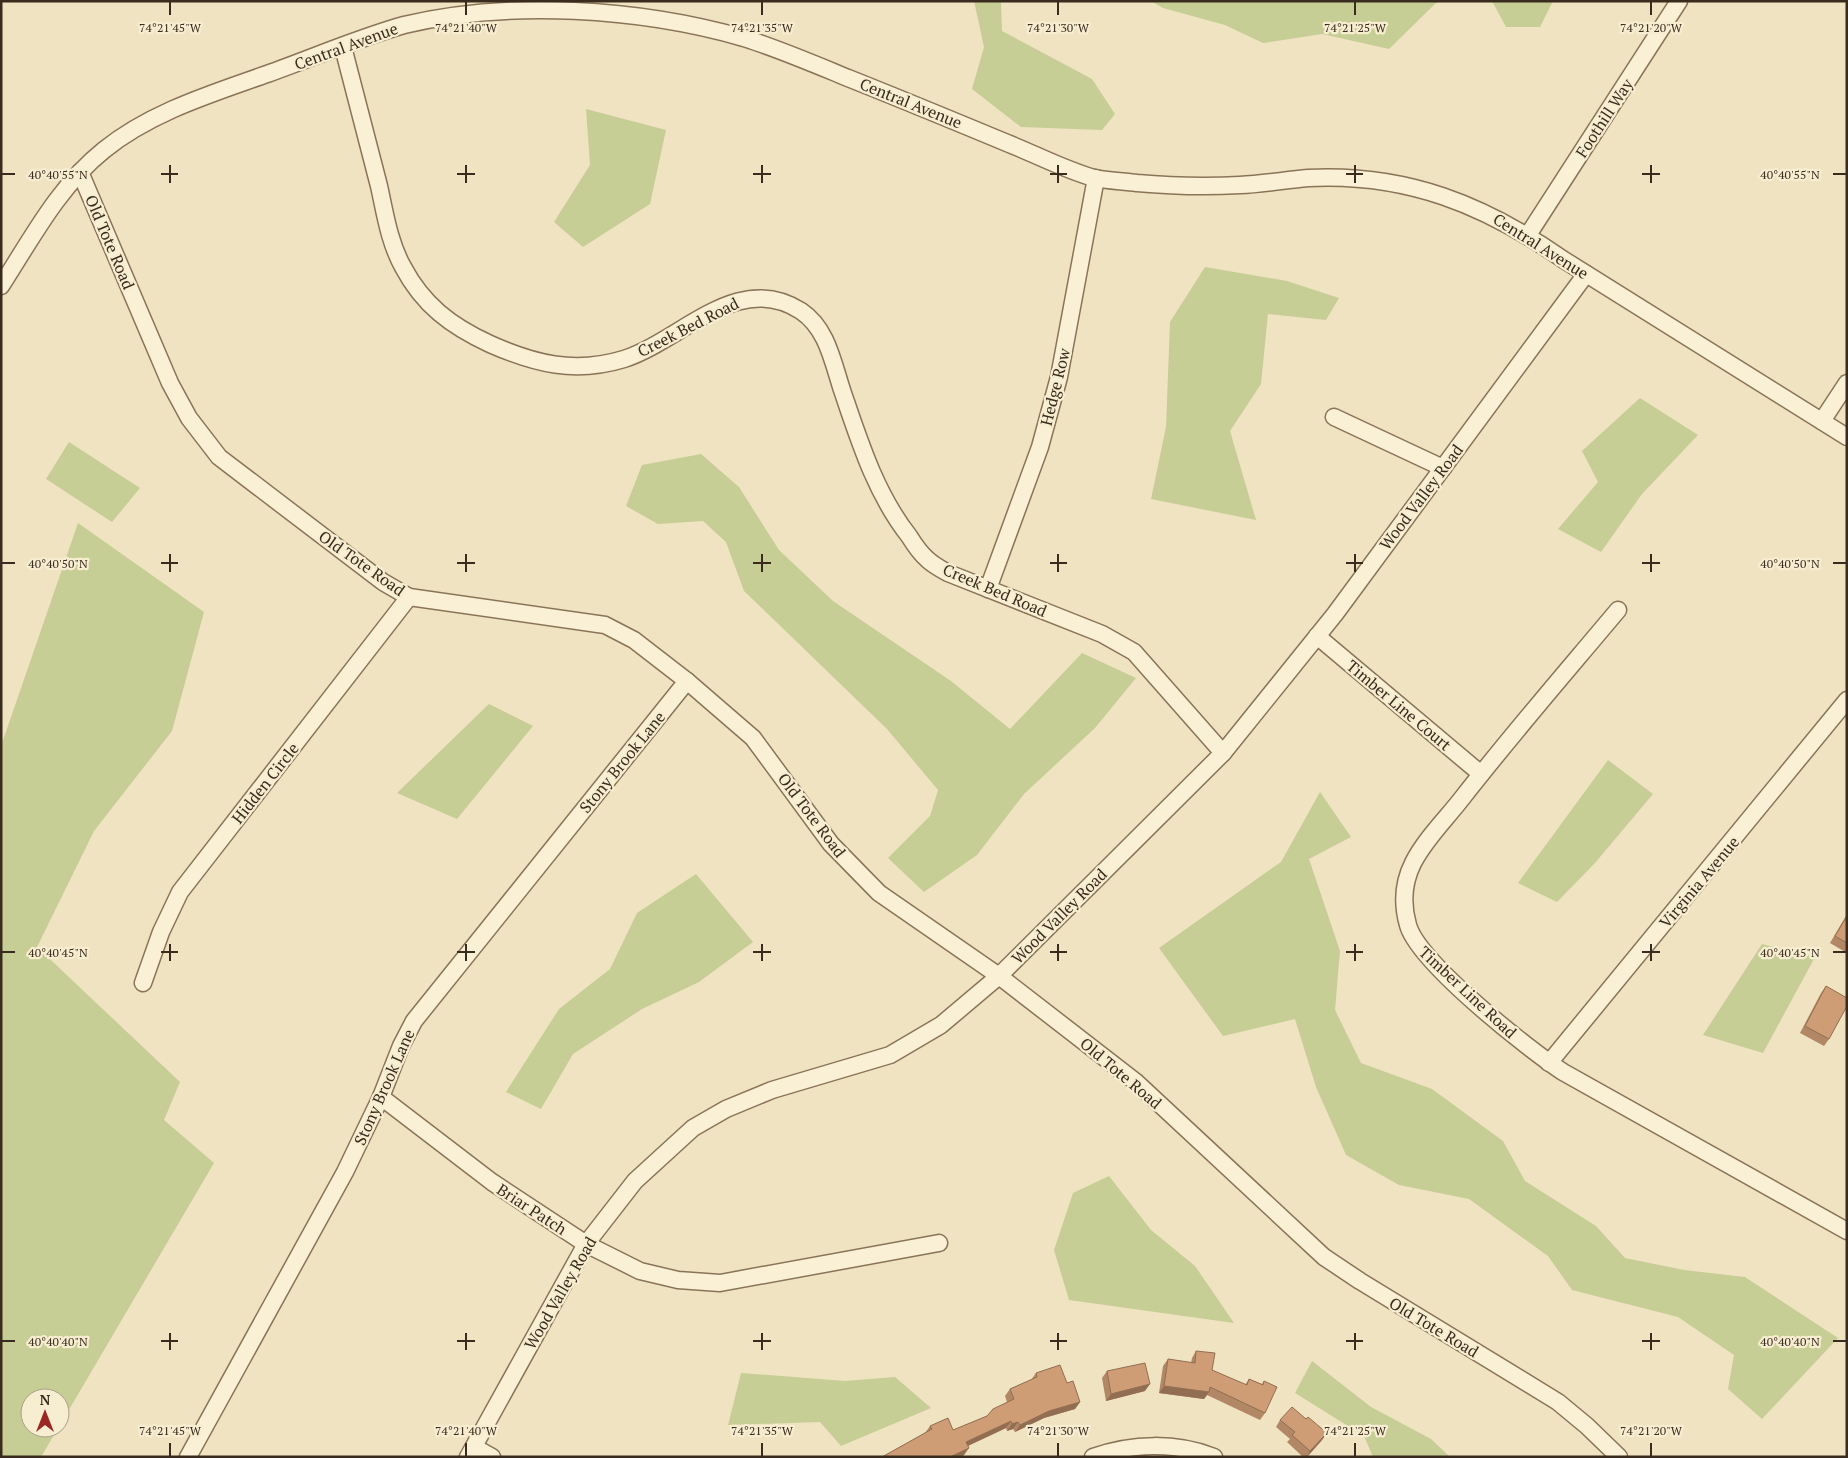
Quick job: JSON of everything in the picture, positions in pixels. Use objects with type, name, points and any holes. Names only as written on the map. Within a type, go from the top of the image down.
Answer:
[{"type":"street","name":"Foothill Way","points":[[1528,235],[1679,1]]},
{"type":"street","name":"Central Avenue","points":[[1,286],[48,212],[80,172],[103,151],[143,124],[206,95],[343,46],[460,8],[610,12],[679,22],[746,39],[798,58],[1096,178],[1166,186],[1238,185],[1307,178],[1347,178],[1386,182],[1424,190],[1462,202],[1497,217],[1528,235],[1586,274],[1847,437]]},
{"type":"street","name":"Creek Bed Road","points":[[343,46],[395,250],[412,282],[435,310],[449,322],[462,331],[522,358],[573,366],[607,363],[634,355],[729,303],[744,299],[775,299],[790,304],[814,323],[823,336],[858,437],[892,514],[926,558],[948,573],[1102,634],[1134,652],[1223,753]]},
{"type":"street","name":"Old Tote Road","points":[[80,172],[170,383],[189,418],[219,457],[383,582],[409,597],[605,625],[634,640],[687,681],[753,738],[831,844],[879,893],[999,976],[1136,1082],[1324,1256],[1360,1281],[1558,1402],[1587,1426],[1619,1457]]},
{"type":"street","name":"Hedge Row","points":[[988,589],[1040,447],[1059,376],[1096,178]]},
{"type":"street","name":"Wood Valley Road","points":[[471,1452],[586,1244],[635,1181],[693,1128],[726,1109],[772,1090],[890,1054],[941,1025],[999,976],[1223,753],[1317,636],[1586,274]]},
{"type":"street","points":[[1822,421],[1847,383]]},
{"type":"street","points":[[1334,417],[1443,468]]},
{"type":"street","name":"Hidden Circle","points":[[144,983],[160,932],[180,892],[409,597]]},
{"type":"street","name":"Timber Line Road","points":[[1618,610],[1481,774],[1414,862],[1406,886],[1404,911],[1416,943],[1430,961],[1532,1051],[1549,1063],[1847,1231]]},
{"type":"street","name":"Timber Line Court","points":[[1317,636],[1481,774]]},
{"type":"street","name":"Stony Brook Lane","points":[[188,1457],[345,1172],[381,1097],[401,1046],[414,1021],[687,681]]},
{"type":"street","name":"Virginia Avenue","points":[[1549,1063],[1847,700]]},
{"type":"street","name":"Briar Patch","points":[[381,1097],[492,1182],[586,1244],[640,1270],[678,1280],[720,1283],[939,1243]]},
{"type":"street","points":[[1093,1457],[1113,1451],[1151,1446],[1189,1450],[1214,1457]]},
{"type":"street","points":[[471,1452],[492,1457]]},
{"type":"green space","points":[[974,1],[1001,1],[1002,31],[1092,79],[1115,114],[1102,130],[1021,127],[972,89],[984,47]]},
{"type":"green space","points":[[1151,1],[1442,1],[1436,3],[1389,49],[1322,34],[1263,43],[1225,25],[1163,8]]},
{"type":"green space","points":[[1492,1],[1553,1],[1540,27],[1506,27]]},
{"type":"green space","points":[[586,109],[666,130],[650,204],[583,247],[554,222],[590,165]]},
{"type":"green space","points":[[1205,267],[1287,281],[1339,298],[1326,320],[1268,314],[1261,384],[1230,431],[1256,520],[1151,499],[1166,427],[1170,322]]},
{"type":"green space","points":[[1640,398],[1698,435],[1642,494],[1601,552],[1558,529],[1598,482],[1582,451]]},
{"type":"green space","points":[[69,442],[140,488],[112,522],[46,479]]},
{"type":"green space","points":[[701,454],[739,487],[779,550],[833,601],[951,681],[1010,729],[1082,653],[1136,678],[1095,728],[1024,794],[977,855],[924,892],[888,858],[930,816],[938,790],[887,729],[744,591],[726,542],[703,521],[658,524],[626,506],[642,465]]},
{"type":"green space","points":[[78,523],[204,612],[172,731],[94,831],[37,947],[180,1082],[164,1120],[214,1163],[70,1408],[70,1388],[20,1388],[20,1438],[52,1438],[41,1457],[1,1457],[1,746]]},
{"type":"green space","points":[[489,704],[533,726],[457,819],[397,793]]},
{"type":"green space","points":[[1608,760],[1653,794],[1595,863],[1557,902],[1518,883]]},
{"type":"green space","points":[[1320,792],[1351,837],[1309,859],[1340,951],[1335,1010],[1361,1063],[1432,1089],[1503,1141],[1525,1181],[1596,1226],[1625,1258],[1684,1270],[1745,1277],[1838,1338],[1762,1419],[1728,1389],[1734,1355],[1678,1317],[1572,1290],[1548,1256],[1469,1199],[1399,1185],[1346,1155],[1316,1087],[1295,1019],[1223,1036],[1159,948],[1281,862]]},
{"type":"green space","points":[[696,874],[753,942],[699,982],[642,1009],[573,1054],[541,1109],[506,1092],[559,1009],[610,969],[637,913]]},
{"type":"green space","points":[[1762,944],[1815,957],[1763,1053],[1703,1035]]},
{"type":"green space","points":[[1109,1176],[1151,1230],[1195,1266],[1234,1323],[1069,1300],[1054,1250],[1073,1193]]},
{"type":"green space","points":[[1312,1361],[1371,1407],[1431,1439],[1450,1457],[1373,1457],[1364,1436],[1295,1393]]},
{"type":"green space","points":[[741,1373],[845,1381],[895,1377],[931,1408],[841,1446],[820,1422],[728,1425]]},
{"type":"building","points":[[1847,916],[1847,943],[1835,936]]},
{"type":"building","points":[[1826,986],[1847,998],[1847,1006],[1829,1039],[1805,1026]]},
{"type":"building","points":[[1196,1351],[1215,1353],[1212,1370],[1247,1385],[1249,1379],[1263,1385],[1264,1381],[1277,1387],[1265,1413],[1210,1387],[1209,1392],[1164,1386],[1168,1359],[1195,1363]]},
{"type":"building","points":[[1145,1363],[1150,1384],[1111,1394],[1107,1371]]},
{"type":"building","points":[[1060,1365],[1067,1383],[1073,1381],[1080,1402],[1049,1411],[1020,1425],[1018,1422],[1012,1424],[1011,1421],[966,1442],[969,1448],[950,1457],[882,1457],[932,1429],[930,1426],[948,1418],[953,1430],[987,1416],[993,1409],[1014,1399],[1010,1389],[1037,1377],[1036,1373]]},
{"type":"building","points":[[1292,1407],[1306,1419],[1308,1417],[1327,1433],[1310,1451],[1292,1435],[1295,1432],[1280,1420]]}]
